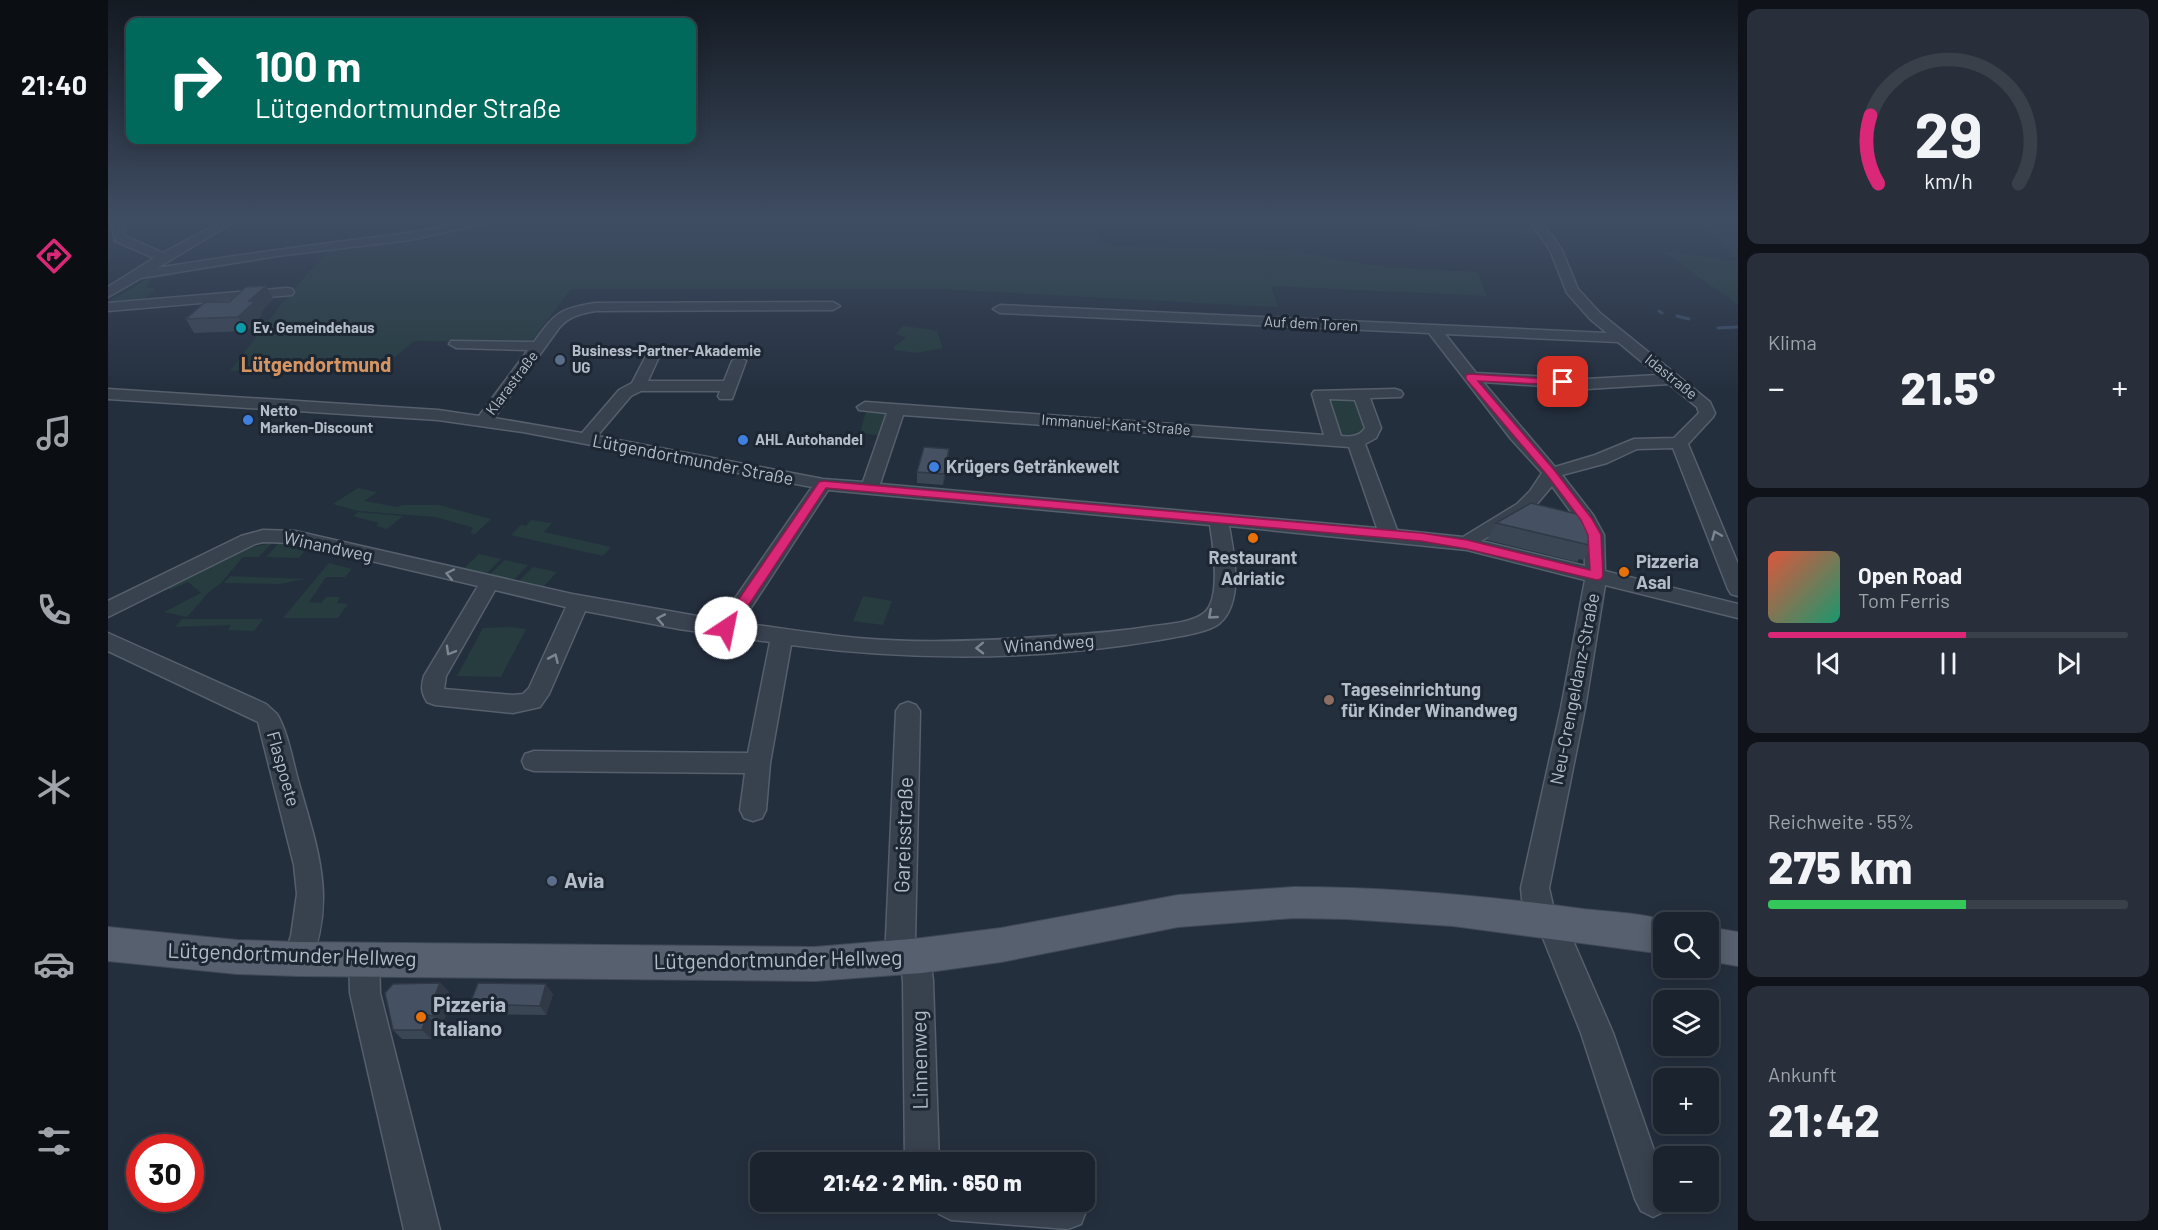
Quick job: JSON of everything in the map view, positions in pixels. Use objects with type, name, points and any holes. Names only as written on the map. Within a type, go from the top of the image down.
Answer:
[{"type":"main road","name":"Lütgendortmunder Hellweg","points":[[108,944],[237,957],[298,959],[759,965],[908,958],[1029,941],[1158,914],[1244,905],[1368,905],[1425,909],[1653,936]]},
{"type":"main road","points":[[1719,946],[1738,949]]},
{"type":"street","points":[[108,293],[136,276]]},
{"type":"street","name":"Idastraße","points":[[1567,276],[1572,290],[1595,316],[1697,397],[1707,413],[1702,422],[1684,436],[1680,444]]},
{"type":"street","points":[[108,307],[287,292]]},
{"type":"street","name":"Klarastraße","points":[[484,420],[561,317],[584,308],[833,306]]},
{"type":"street","name":"Auf dem Toren","points":[[1000,309],[1622,338]]},
{"type":"street","name":"Neu-Crengeldanz-Straße","points":[[1434,330],[1470,377],[1551,473],[1586,519],[1594,535],[1597,576],[1573,708],[1535,888],[1536,899],[1547,922]]},
{"type":"street","name":"Klarastraße","points":[[456,344],[540,346]]},
{"type":"street","points":[[638,386],[651,359]]},
{"type":"street","points":[[586,439],[625,393],[638,386],[728,391],[739,361]]},
{"type":"street","points":[[1470,377],[1586,384],[1674,379]]},
{"type":"street","name":"Lütgendortmunder Straße","points":[[108,394],[428,414],[484,420],[823,484],[1389,534],[1467,544],[1738,612]]},
{"type":"street","points":[[1334,441],[1320,394],[1395,394]]},
{"type":"street","points":[[1361,395],[1373,428],[1370,434],[1356,442],[1389,534]]},
{"type":"street","name":"Immanuel-Kant-Straße","points":[[866,407],[1356,442]]},
{"type":"street","points":[[870,488],[897,409]]},
{"type":"street","points":[[1467,544],[1477,534],[1520,512],[1536,495],[1551,473],[1601,459],[1634,444],[1656,442],[1680,444],[1738,590]]},
{"type":"street","points":[[726,628],[823,484]]},
{"type":"street","points":[[1536,495],[1550,492],[1572,501]]},
{"type":"street","name":"Winandweg","points":[[108,610],[248,540],[263,536],[295,537],[579,603],[678,622],[782,634],[857,646],[910,649],[1002,648],[1095,641],[1185,628],[1211,619],[1222,602],[1225,564],[1219,520]]},
{"type":"street","points":[[490,582],[435,675],[432,687],[435,696],[460,701],[520,703],[532,701],[538,694],[579,603]]},
{"type":"street","points":[[753,810],[758,763],[782,634]]},
{"type":"street","name":"Flaspoete","points":[[108,641],[258,710],[269,720],[308,865],[311,894],[305,936],[298,959]]},
{"type":"street","name":"Gareisstraße","points":[[908,711],[908,958]]},
{"type":"street","points":[[534,761],[758,763]]},
{"type":"street","points":[[1547,922],[1597,1033],[1653,1199]]},
{"type":"street","name":"Linnenweg","points":[[908,958],[918,981],[922,1152]]},
{"type":"street","points":[[364,959],[365,993],[422,1230]]},
{"type":"green space","points":[[152,276],[169,276],[150,279],[146,288],[155,288],[140,301],[108,306],[108,302]]},
{"type":"green space","points":[[305,276],[1479,276],[1487,296],[1271,286],[1278,307],[938,289],[571,289],[531,342],[414,341],[389,362],[230,371]]},
{"type":"green space","points":[[1698,276],[1738,276],[1738,305]]},
{"type":"green space","points":[[903,326],[937,332],[943,348],[917,353],[895,350],[893,347],[905,339],[896,334]]},
{"type":"green space","points":[[1326,396],[1355,397],[1369,426],[1354,438],[1339,436]]},
{"type":"green space","points":[[866,411],[889,411],[883,436],[860,433]]},
{"type":"green space","points":[[358,488],[377,492],[364,501],[398,507],[402,505],[439,505],[491,519],[475,534],[470,533],[473,529],[471,527],[435,517],[358,511],[333,504]]},
{"type":"green space","points":[[358,512],[403,516],[387,529],[376,526],[379,523],[353,516]]},
{"type":"green space","points":[[531,520],[552,523],[544,532],[611,547],[603,556],[511,535],[521,525],[526,526]]},
{"type":"green space","points":[[272,543],[259,557],[243,557],[187,617],[164,612],[201,593],[188,582],[170,590],[167,588],[243,549]]},
{"type":"green space","points":[[279,543],[307,548],[299,558],[266,557]]},
{"type":"green space","points":[[479,554],[501,559],[484,576],[461,571]]},
{"type":"green space","points":[[505,560],[528,565],[512,582],[488,576]]},
{"type":"green space","points":[[329,563],[352,569],[345,577],[326,577],[309,602],[321,603],[326,597],[340,597],[337,603],[348,604],[338,618],[283,618]]},
{"type":"green space","points":[[533,567],[557,572],[542,588],[517,583]]},
{"type":"green space","points":[[230,576],[305,579],[279,584],[224,583]]},
{"type":"green space","points":[[863,596],[892,601],[883,625],[853,621]]},
{"type":"green space","points":[[182,619],[263,619],[254,631],[228,630],[231,625],[175,627]]},
{"type":"green space","points":[[483,628],[526,629],[501,677],[457,676]]},
{"type":"building","points":[[266,286],[249,301],[255,301],[238,317],[186,319],[205,302],[229,302],[246,287]]},
{"type":"building","points":[[924,447],[949,449],[944,474],[917,472]]},
{"type":"building","points":[[1531,503],[1577,514],[1577,508],[1589,511],[1593,519],[1594,544],[1588,542],[1589,545],[1496,523]]},
{"type":"building","name":"Pizzeria Italiano","points":[[440,983],[433,1000],[439,1000],[433,1016],[427,1015],[422,1030],[393,1030],[385,993],[393,984]]},
{"type":"building","points":[[478,983],[546,984],[540,1006],[470,1004]]},
{"type":"waterway","points":[[1677,316],[1689,319]]},
{"type":"waterway","points":[[1718,328],[1738,327]]},
{"type":"place","name":"Ev. Gemeindehaus","points":[[241,328]]},
{"type":"place","name":"Business-Partner-Akademie UG","points":[[560,360]]},
{"type":"place","name":"Netto Marken-Discount","points":[[248,420]]},
{"type":"place","name":"AHL Autohandel","points":[[743,440]]},
{"type":"place","name":"Krügers Getränkewelt","points":[[934,467]]},
{"type":"place","name":"Restaurant Adriatic","points":[[1253,538]]},
{"type":"place","name":"Pizzeria Asal","points":[[1624,572]]},
{"type":"place","name":"Tageseinrichtung für Kinder Winandweg","points":[[1329,700]]},
{"type":"place","name":"Avia","points":[[552,881]]},
{"type":"place","name":"Pizzeria Italiano","points":[[421,1017]]},
{"type":"district","name":"Lütgendortmund","points":[[316,365]]},
{"type":"route","points":[[726,628],[823,484],[1421,537],[1467,544],[1597,576],[1594,535],[1586,519],[1551,473],[1470,377],[1563,382]]}]
